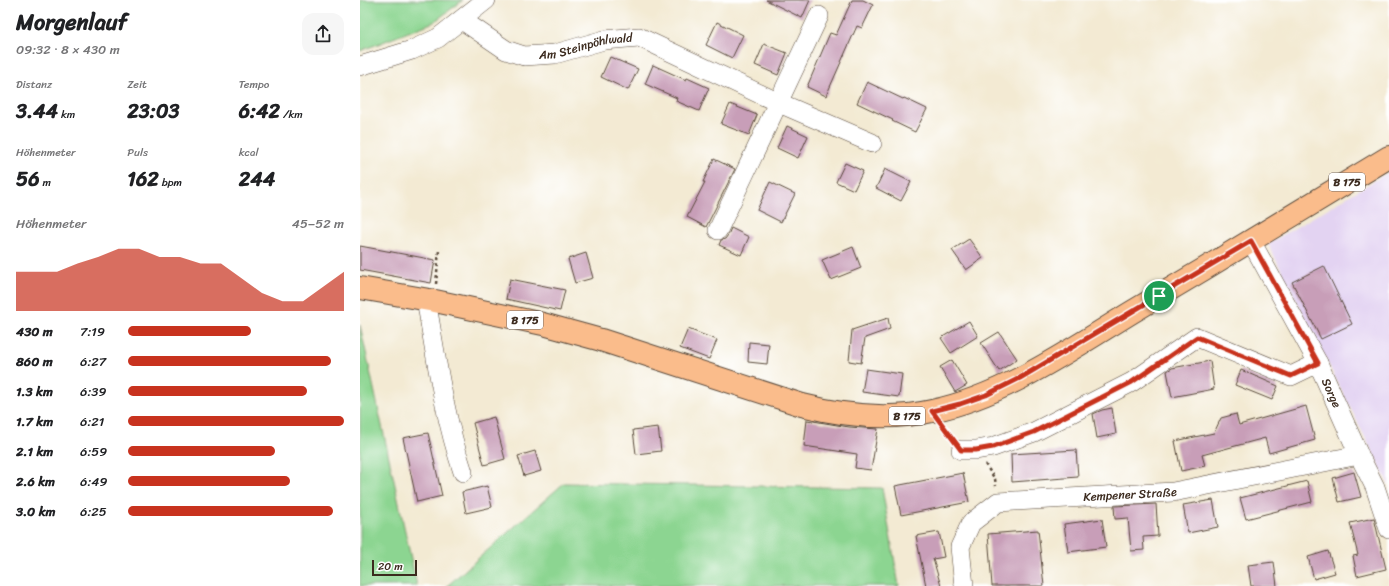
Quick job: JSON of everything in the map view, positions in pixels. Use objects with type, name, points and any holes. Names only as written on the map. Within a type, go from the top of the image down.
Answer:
[{"type":"main road","name":"B 175","points":[[361,289],[431,300],[543,324],[601,340],[802,405],[830,412],[860,416],[904,416],[960,404],[986,395],[1020,378],[1251,241],[1389,156]]},
{"type":"street","points":[[360,66],[412,50],[438,38],[486,0]]},
{"type":"street","points":[[718,230],[819,16]]},
{"type":"street","name":"Am Steinpöhlwald","points":[[462,20],[506,50],[524,56],[555,54],[604,40],[639,38],[872,144]]},
{"type":"street","name":"Sorge","points":[[1251,241],[1318,363],[1358,455],[1382,483],[1389,529]]},
{"type":"street","points":[[431,300],[435,350],[454,446],[463,472]]},
{"type":"street","points":[[969,450],[993,447],[1028,434],[1055,421],[1132,382],[1197,337],[1291,376],[1318,363]]},
{"type":"street","name":"Kempener Straße","points":[[998,502],[1173,492],[1358,455]]},
{"type":"street","points":[[964,586],[960,547],[971,523],[998,502]]},
{"type":"path","points":[[431,300],[439,250]]},
{"type":"path","points":[[932,411],[994,479],[998,502]]},
{"type":"shaded area","points":[[1389,172],[1389,485],[1268,244]]},
{"type":"green space","points":[[360,0],[463,0],[434,22],[360,51]]},
{"type":"green space","points":[[360,325],[417,586],[360,586]]},
{"type":"green space","points":[[564,483],[882,488],[899,586],[447,586]]},
{"type":"building","points":[[766,0],[810,0],[802,18]]},
{"type":"building","points":[[852,0],[863,0],[873,5],[862,28],[857,26],[826,96],[807,87],[830,33],[836,35]]},
{"type":"building","points":[[717,22],[743,35],[732,58],[706,45]]},
{"type":"building","points":[[764,44],[787,53],[778,75],[755,65]]},
{"type":"building","points":[[610,57],[638,69],[628,90],[601,77]]},
{"type":"building","points":[[653,65],[686,80],[687,78],[709,88],[699,111],[676,101],[677,98],[645,84]]},
{"type":"building","points":[[867,82],[927,109],[915,132],[857,103]]},
{"type":"building","points":[[730,104],[757,115],[749,135],[721,124]]},
{"type":"building","points":[[787,126],[808,136],[798,158],[777,148]]},
{"type":"building","points":[[714,159],[735,169],[706,227],[687,217],[705,182],[703,182]]},
{"type":"building","points":[[845,163],[863,171],[854,190],[836,182]]},
{"type":"building","points":[[885,169],[911,182],[901,201],[876,188]]},
{"type":"building","points":[[770,182],[795,194],[781,222],[757,210]]},
{"type":"building","points":[[731,228],[749,237],[741,255],[719,245],[721,240],[725,239],[728,235]]},
{"type":"building","points":[[969,239],[983,258],[966,270],[952,250]]},
{"type":"building","points":[[360,246],[435,260],[431,283],[360,270]]},
{"type":"building","points":[[853,247],[861,268],[831,280],[822,260]]},
{"type":"building","points":[[586,253],[593,278],[575,283],[568,259]]},
{"type":"building","points":[[1324,266],[1352,324],[1321,339],[1292,282]]},
{"type":"building","points":[[510,279],[565,290],[560,311],[506,299]]},
{"type":"building","points":[[888,318],[890,329],[865,338],[861,363],[849,361],[852,330]]},
{"type":"building","points":[[969,321],[978,336],[951,353],[941,338]]},
{"type":"building","points":[[688,329],[717,340],[709,359],[680,348]]},
{"type":"building","points":[[999,332],[1017,359],[999,371],[981,343]]},
{"type":"building","points":[[749,342],[769,344],[767,364],[748,362]]},
{"type":"building","points":[[952,360],[967,385],[955,392],[940,367]]},
{"type":"building","points":[[1210,361],[1214,389],[1172,397],[1167,371],[1172,368]]},
{"type":"building","points":[[866,369],[902,374],[899,397],[862,392]]},
{"type":"building","points":[[1241,370],[1278,386],[1272,400],[1235,385]]},
{"type":"building","points":[[1306,406],[1315,440],[1269,453],[1265,438],[1202,455],[1205,466],[1181,471],[1175,441],[1214,433],[1221,418],[1236,414],[1239,425]]},
{"type":"building","points":[[1112,408],[1116,434],[1097,438],[1093,414]]},
{"type":"building","points":[[494,417],[505,459],[484,465],[473,423]]},
{"type":"building","points":[[807,420],[849,427],[878,429],[871,470],[855,468],[857,454],[804,446]]},
{"type":"building","points":[[658,427],[661,451],[636,454],[633,430]]},
{"type":"building","points":[[428,433],[442,496],[417,502],[403,438]]},
{"type":"building","points":[[1076,450],[1078,477],[1012,482],[1011,454]]},
{"type":"building","points":[[535,451],[541,471],[524,476],[518,456]]},
{"type":"building","points":[[1354,472],[1361,497],[1339,502],[1333,478]]},
{"type":"building","points":[[963,473],[969,502],[901,515],[895,486]]},
{"type":"building","points":[[1307,481],[1312,502],[1246,519],[1240,498]]},
{"type":"building","points":[[487,486],[492,507],[466,513],[462,492]]},
{"type":"building","points":[[1213,500],[1218,527],[1188,533],[1183,505]]},
{"type":"building","points":[[1156,504],[1158,536],[1143,537],[1144,550],[1131,551],[1128,518],[1115,519],[1114,506]]},
{"type":"building","points":[[1374,518],[1386,569],[1357,576],[1353,556],[1358,555],[1350,523]]},
{"type":"building","points":[[1102,519],[1106,547],[1068,552],[1064,524]]},
{"type":"building","points":[[1038,530],[1044,586],[992,586],[988,534]]},
{"type":"building","points":[[939,532],[944,557],[933,559],[941,586],[926,586],[916,536]]},
{"type":"building","points":[[1328,551],[1335,573],[1314,579],[1308,557]]},
{"type":"building","points":[[1274,562],[1277,586],[1251,586],[1248,565]]},
{"type":"route","points":[[1251,241],[1318,363],[1291,376],[1197,337],[1132,382],[1034,432],[993,447],[976,450],[961,450],[932,411],[960,404],[986,395],[1020,378],[1159,296],[1251,241]]}]
